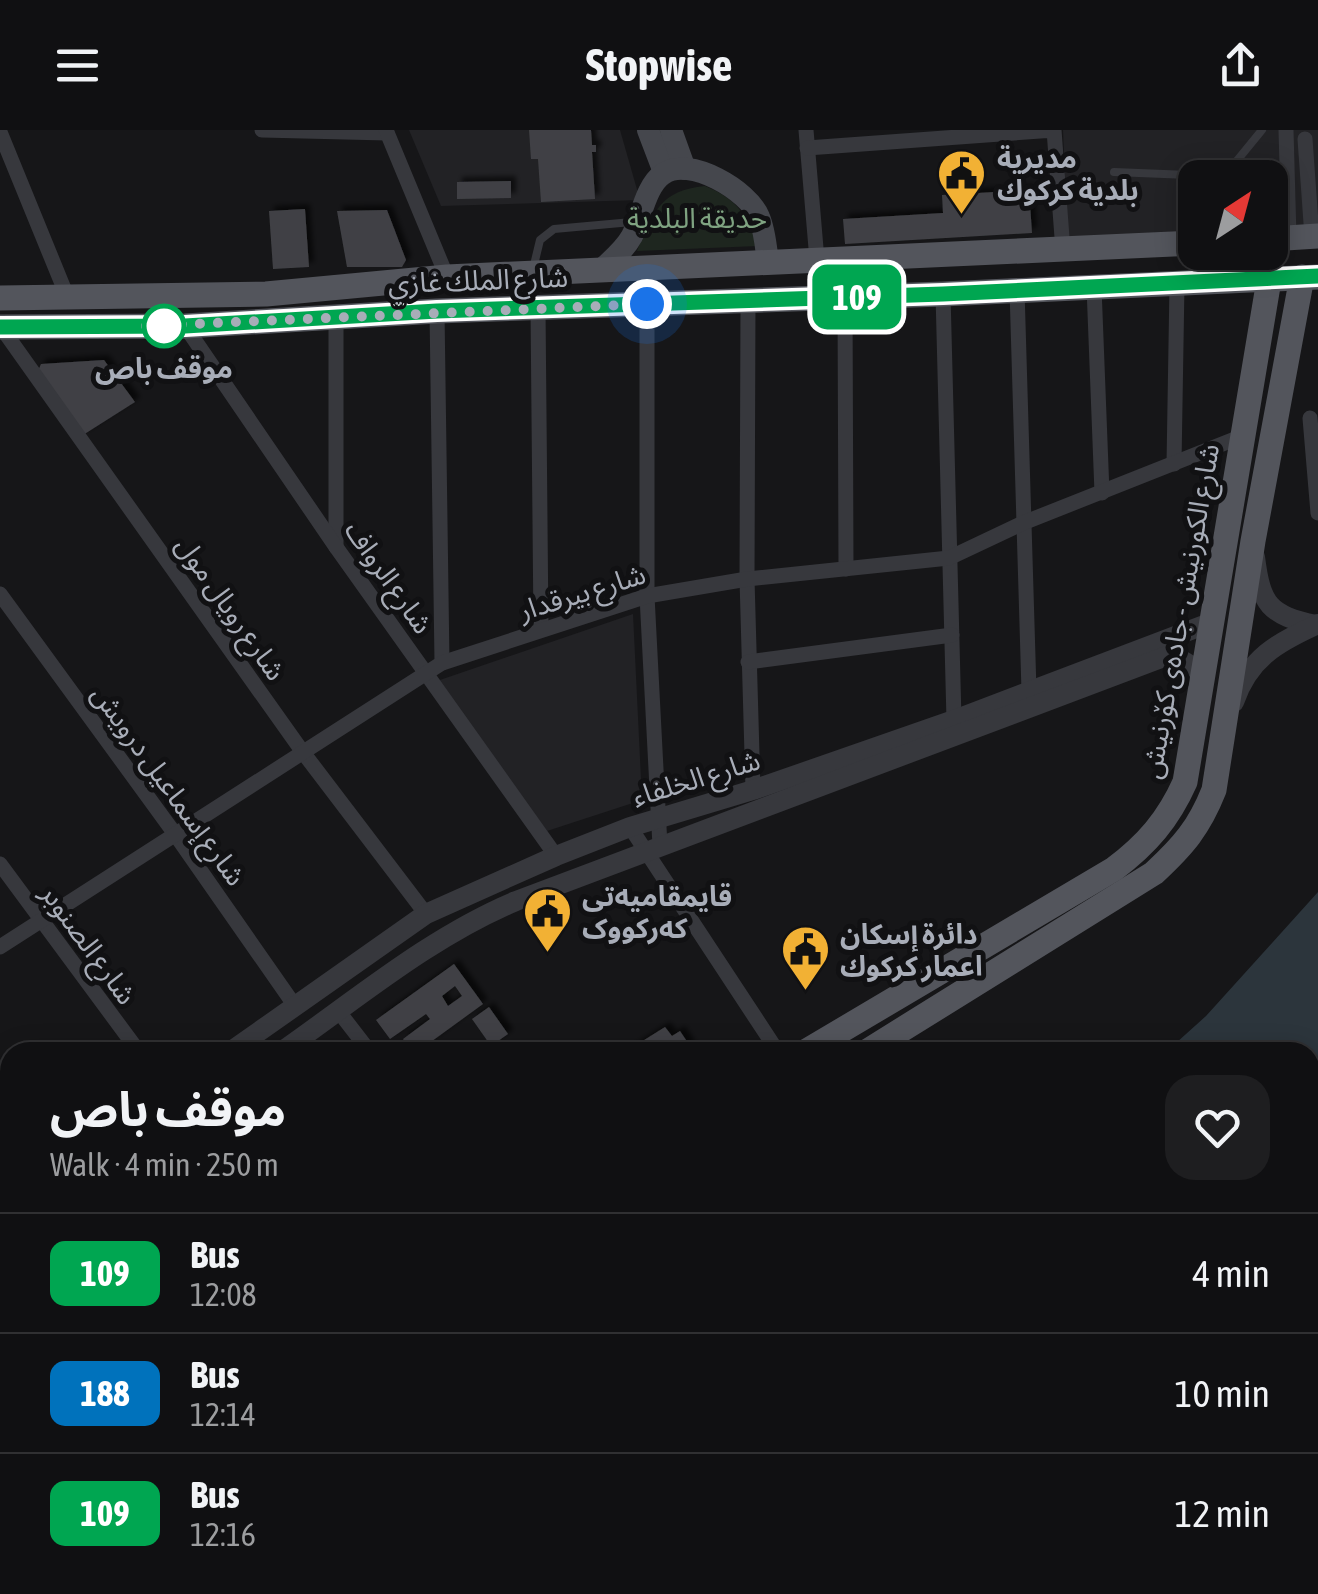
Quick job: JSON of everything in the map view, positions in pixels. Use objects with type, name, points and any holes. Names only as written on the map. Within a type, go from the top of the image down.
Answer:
[{"type":"main road","points":[[648,130],[675,171]]},
{"type":"main road","points":[[671,130],[675,171]]},
{"type":"main road","points":[[601,270],[630,240],[655,182],[675,171],[710,175],[748,199],[760,218],[768,263]]},
{"type":"main road","name":"شارع الملك غازي","points":[[7,296],[266,294],[447,277],[1178,244]]},
{"type":"main road","points":[[1127,247],[1135,267],[1128,287]]},
{"type":"main road","name":"شارع الملك غازي","points":[[0,327],[185,326],[437,311],[1310,277]]},
{"type":"main road","name":"شارع الكورنيش - جادەی کۆرنیش","points":[[824,1042],[1154,874],[1182,848],[1202,821],[1214,790],[1294,312],[1310,277]]},
{"type":"main road","name":"شارع الكورنيش - جادەی کۆرنیش","points":[[880,1042],[1034,933],[1142,848],[1165,822],[1185,782],[1268,280]]},
{"type":"main road","points":[[266,294],[268,320]]},
{"type":"main road","points":[[1264,308],[1280,304],[1294,312]]},
{"type":"street","points":[[262,130],[387,132],[447,277]]},
{"type":"street","points":[[806,130],[817,260]]},
{"type":"street","points":[[807,148],[1054,130],[1062,250]]},
{"type":"street","points":[[0,132],[67,296]]},
{"type":"street","points":[[1286,135],[1311,139],[1297,237],[1286,135]]},
{"type":"street","points":[[1174,464],[1177,284]]},
{"type":"street","points":[[1094,288],[1102,493]]},
{"type":"street","points":[[1017,290],[1029,690]]},
{"type":"street","points":[[943,294],[954,720]]},
{"type":"street","points":[[845,298],[846,569]]},
{"type":"street","points":[[748,301],[746,579],[753,790]]},
{"type":"street","points":[[647,304],[647,596],[657,820],[652,849]]},
{"type":"street","points":[[538,308],[541,629]]},
{"type":"street","points":[[437,311],[442,663]]},
{"type":"street","points":[[336,316],[336,547]]},
{"type":"street","name":"شارع الرواف","points":[[185,326],[336,547],[556,856]]},
{"type":"street","name":"شارع رويال مول","points":[[0,327],[302,751],[426,914]]},
{"type":"street","points":[[1276,420],[1314,418],[1318,514]]},
{"type":"street","name":"شارع بيرقدار","points":[[0,947],[442,663],[647,596],[746,579],[948,558],[1023,523],[1240,438]]},
{"type":"street","points":[[1254,540],[1261,592],[1267,604],[1289,620],[1317,625]]},
{"type":"street","name":"شارع إسماعيل درويش","points":[[0,594],[295,1006]]},
{"type":"street","name":"شارع الخلفاء","points":[[244,1042],[426,914],[556,856],[954,720],[1212,622]]},
{"type":"street","points":[[1224,727],[1242,680],[1256,661],[1275,644],[1317,625]]},
{"type":"street","points":[[748,662],[952,635]]},
{"type":"street","points":[[296,1042],[437,941],[481,916],[1172,654],[1203,673]]},
{"type":"street","points":[[630,828],[652,849],[772,1042]]},
{"type":"street","name":"شارع الصنوبر","points":[[0,864],[132,1042]]},
{"type":"street","points":[[339,1012],[362,1042]]},
{"type":"lane","points":[[1114,172],[1226,174],[1262,130]]},
{"type":"lane","points":[[532,273],[540,240],[554,229],[638,221]]},
{"type":"shaded area","points":[[409,130],[620,130],[640,200],[441,206]]},
{"type":"shaded area","points":[[1063,130],[1318,130],[1318,231],[1288,233],[1288,160],[1178,160],[1178,239],[1068,245]]},
{"type":"shaded area","points":[[633,614],[642,800],[547,831],[437,681]]},
{"type":"shaded area","points":[[1318,892],[1318,1042],[1177,1042],[1206,1016]]},
{"type":"green space","name":"حديقة البلدية","points":[[705,186],[739,209],[758,246],[637,251],[648,225],[668,198]]},
{"type":"building","points":[[529,130],[591,130],[592,145],[596,145],[596,152],[592,152],[595,199],[541,202],[538,159],[531,159]]},
{"type":"building","points":[[511,181],[511,198],[457,199],[457,182]]},
{"type":"building","name":"مديرية بلدية كركوك","points":[[1029,190],[1032,233],[845,244],[843,219],[943,213],[942,195]]},
{"type":"building","points":[[305,209],[309,267],[273,269],[269,211]]},
{"type":"building","points":[[387,210],[406,260],[402,267],[347,267],[337,211]]},
{"type":"building","points":[[104,360],[135,402],[83,435],[37,373],[41,364]]},
{"type":"building","points":[[454,964],[483,1004],[431,1042],[403,1039],[430,1019],[426,1014],[390,1039],[376,1020]],"holes":[[[455,986],[462,996],[448,1006],[442,996]]]},
{"type":"building","points":[[489,1007],[508,1034],[497,1042],[488,1042],[472,1019]]},
{"type":"building","points":[[665,1027],[672,1036],[680,1031],[687,1042],[641,1042]]},
{"type":"bus line","name":"109","points":[[0,327],[185,326],[437,311],[943,294],[1318,276]]},
{"type":"place","name":"مديرية بلدية كركوك","points":[[962,216]]},
{"type":"place","name":"موقف باص","points":[[164,326]]},
{"type":"place","name":"قایمقامیەتی کەرکووک","points":[[547,954]]},
{"type":"place","name":"دائرة إسكان اعمار كركوك","points":[[805,992]]},
{"type":"route","points":[[164,326],[146,326],[647,304]]}]
